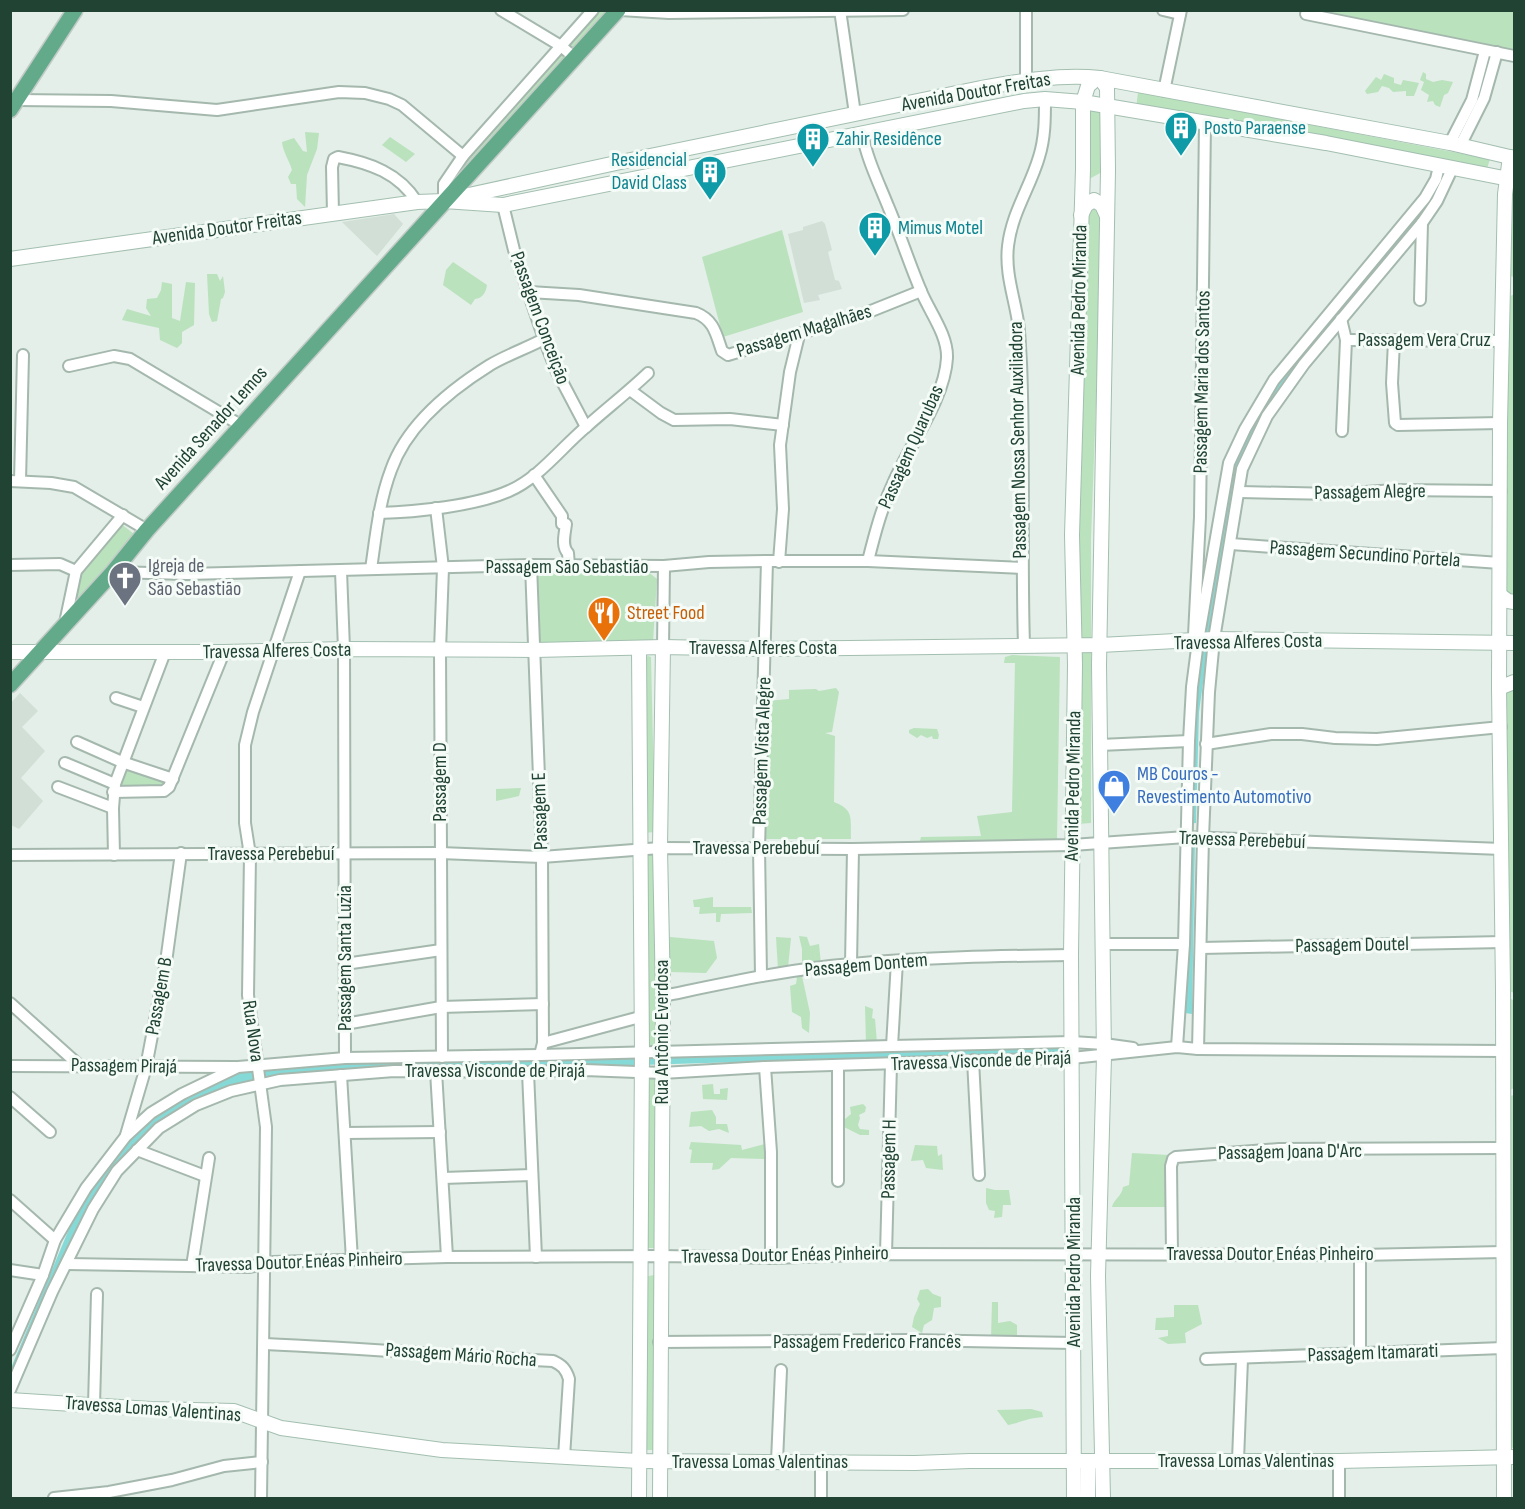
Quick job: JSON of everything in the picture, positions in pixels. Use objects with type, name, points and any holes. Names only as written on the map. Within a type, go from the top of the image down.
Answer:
[{"type":"main road","points":[[14,105],[75,10]]},
{"type":"main road","name":"Avenida Senador Lemos","points":[[10,685],[113,572],[147,530],[619,10]]},
{"type":"main road","points":[[1083,102],[1088,86],[1098,78]]},
{"type":"main road","name":"Avenida Doutor Freitas","points":[[10,259],[417,202],[444,201],[504,206],[862,133],[1045,99],[1083,102],[1326,143],[1510,180],[1512,158],[1455,144],[1098,78],[1026,80],[616,163],[444,201]]},
{"type":"main road","name":"Avenida Pedro Miranda","points":[[1098,78],[1107,88],[1108,170],[1100,645],[1104,1050],[1099,1254],[1103,1498]]},
{"type":"main road","points":[[1134,111],[1135,85]]},
{"type":"main road","name":"Avenida Pedro Miranda","points":[[1083,102],[1072,535],[1074,645],[1071,955],[1074,1343],[1082,1461],[1088,1498]]},
{"type":"main road","points":[[650,156],[647,164],[651,176]]},
{"type":"main road","points":[[616,163],[621,171],[620,182]]},
{"type":"main road","points":[[1083,169],[1087,179],[1094,183],[1102,179],[1108,170]]},
{"type":"main road","points":[[1504,1498],[1510,1457],[1503,1348],[1503,1148],[1509,1094],[1503,1051],[1499,688],[1500,423],[1502,341],[1509,295],[1510,180]]},
{"type":"main road","points":[[1080,216],[1086,205],[1094,200],[1102,205],[1107,216]]},
{"type":"main road","points":[[1500,595],[1508,602],[1515,602]]},
{"type":"main road","name":"Travessa Alferes Costa","points":[[10,652],[535,650],[663,647],[765,649],[1100,645],[1214,639],[1515,643]]},
{"type":"main road","name":"Rua Antônio Everdosa","points":[[660,1498],[659,1342],[663,996],[660,848],[663,647]]},
{"type":"main road","name":"Rua Antônio Everdosa","points":[[639,648],[642,1053],[639,1498]]},
{"type":"main road","points":[[1499,688],[1515,682]]},
{"type":"main road","points":[[1503,987],[1515,997]]},
{"type":"main road","name":"Travessa Lomas Valentinas","points":[[10,1400],[151,1409],[234,1411],[280,1428],[442,1450],[639,1461],[1339,1461],[1510,1457]]},
{"type":"main road","name":"Avenida Pedro Miranda","points":[[1074,1498],[1082,1461]]},
{"type":"street","points":[[501,10],[561,46],[575,58]]},
{"type":"street","name":"Avenida Senador Lemos","points":[[444,201],[444,184],[463,156],[593,10]]},
{"type":"street","points":[[619,10],[669,13],[903,10]]},
{"type":"street","points":[[1026,10],[1026,80]]},
{"type":"street","points":[[1163,10],[1180,12],[1164,91]]},
{"type":"street","points":[[840,11],[855,114]]},
{"type":"street","points":[[1306,14],[1515,56]]},
{"type":"street","points":[[1455,144],[1472,100],[1485,51]]},
{"type":"street","points":[[1455,144],[1484,98],[1497,52]]},
{"type":"street","points":[[14,105],[111,101],[217,110],[339,92],[365,93],[402,105],[463,156]]},
{"type":"street","name":"Passagem Nossa Senhor Auxiliadora","points":[[1024,645],[1021,568],[1021,362],[1018,321],[1007,272],[1008,246],[1020,200],[1039,159],[1044,139],[1045,99]]},
{"type":"street","name":"Passagem Maria dos Santos","points":[[1196,641],[1200,517],[1205,123]]},
{"type":"street","name":"Passagem Quarubas","points":[[862,133],[871,167],[921,291],[945,343],[947,358],[934,401],[877,523],[868,561]]},
{"type":"street","points":[[333,213],[332,167],[334,159],[338,157],[376,167],[391,174],[417,202]]},
{"type":"street","points":[[1198,1049],[1206,744],[1214,639],[1242,470],[1268,416],[1304,364],[1422,223],[1437,201],[1446,168]]},
{"type":"street","points":[[1178,1047],[1184,944],[1189,741],[1196,641],[1229,463],[1245,429],[1274,380],[1425,198],[1436,179],[1446,168]]},
{"type":"street","name":"Passagem Conceição","points":[[504,206],[514,250],[544,339],[556,370],[586,427]]},
{"type":"street","points":[[1420,300],[1422,223]]},
{"type":"street","name":"Passagem Magalhães","points":[[530,292],[579,295],[696,313],[709,320],[722,351],[729,355],[861,315],[921,291]]},
{"type":"street","points":[[1337,303],[1343,315],[1346,340],[1342,431]]},
{"type":"street","points":[[779,562],[783,509],[780,445],[790,372],[799,335]]},
{"type":"street","points":[[371,568],[379,513],[391,469],[402,446],[427,414],[466,382],[492,364],[544,339]]},
{"type":"street","name":"Passagem Vera Cruz","points":[[1346,340],[1502,341]]},
{"type":"street","points":[[1394,341],[1392,383],[1395,423],[1398,425],[1500,423]]},
{"type":"street","points":[[23,355],[15,481],[74,487],[147,530]]},
{"type":"street","points":[[69,366],[114,357],[130,358],[242,426]]},
{"type":"street","points":[[379,513],[405,513],[436,508],[485,499],[510,491],[534,475],[648,373]]},
{"type":"street","points":[[630,390],[660,413],[674,420],[730,419],[783,425]]},
{"type":"street","points":[[534,475],[562,516],[562,524],[566,524],[564,544],[568,553],[569,566]]},
{"type":"street","name":"Passagem Alegre","points":[[1240,492],[1336,494],[1395,490],[1501,491]]},
{"type":"street","name":"Passagem D","points":[[436,508],[443,568],[440,650],[442,1057]]},
{"type":"street","points":[[65,624],[76,571],[123,515]]},
{"type":"street","name":"Passagem Secundino Portela","points":[[1231,544],[1500,563]]},
{"type":"street","name":"Passagem São Sebastião","points":[[113,572],[187,574],[531,565],[664,566],[709,562],[767,561],[868,561],[1021,568]]},
{"type":"street","name":"Passagem Vista Alegre","points":[[760,976],[759,848],[767,561]]},
{"type":"street","points":[[10,565],[60,564],[76,571]]},
{"type":"street","name":"Passagem E","points":[[531,565],[542,857],[543,1043],[540,1055]]},
{"type":"street","name":"Rua Antônio Everdosa","points":[[663,647],[664,566]]},
{"type":"street","name":"Rua Nova","points":[[261,1498],[265,1344],[263,1264],[266,1127],[248,995],[250,855],[245,823],[245,745],[272,651],[300,571]]},
{"type":"street","name":"Passagem Santa Luzia","points":[[341,571],[344,649],[345,1058]]},
{"type":"street","points":[[114,855],[114,788],[165,652]]},
{"type":"street","points":[[65,763],[114,788],[164,791],[173,779],[224,652]]},
{"type":"street","points":[[116,698],[143,707]]},
{"type":"street","points":[[1206,744],[1271,734],[1377,739],[1501,727]]},
{"type":"street","points":[[1100,745],[1189,741]]},
{"type":"street","points":[[77,742],[122,762],[173,779]]},
{"type":"street","points":[[58,787],[113,808]]},
{"type":"street","name":"Travessa Perebebuí","points":[[10,855],[440,853],[542,857],[641,848],[853,849],[1072,845],[1186,837],[1502,849]]},
{"type":"street","points":[[851,964],[853,849]]},
{"type":"street","name":"Passagem B","points":[[126,1136],[146,1067],[166,962],[181,853]]},
{"type":"street","name":"Passagem Doutel","points":[[1201,948],[1503,942]]},
{"type":"street","points":[[1103,944],[1184,944]]},
{"type":"street","points":[[345,964],[441,950]]},
{"type":"street","name":"Passagem Dontem","points":[[663,996],[760,976],[851,964],[950,957],[1071,955]]},
{"type":"street","points":[[892,1046],[897,961]]},
{"type":"street","points":[[10,1003],[80,1066]]},
{"type":"street","points":[[345,1024],[441,1007],[543,1004]]},
{"type":"street","points":[[543,1043],[640,1017]]},
{"type":"street","name":"Travessa Visconde de Pirajá","points":[[10,1390],[52,1292],[93,1209],[117,1171],[159,1128],[196,1105],[231,1091],[259,1074],[345,1058],[1072,1042],[1104,1050],[1178,1047],[1503,1051]]},
{"type":"street","name":"Travessa Visconde de Pirajá","points":[[10,1350],[43,1275],[55,1240],[86,1188],[126,1136],[151,1113],[182,1094],[238,1067],[280,1080],[394,1071],[662,1072],[1072,1058],[1104,1050]]},
{"type":"street","points":[[973,1060],[979,1175]]},
{"type":"street","name":"Passagem H","points":[[886,1254],[891,1064]]},
{"type":"street","points":[[838,1065],[838,1181]]},
{"type":"street","name":"Passagem Pirajá","points":[[10,1066],[238,1067]]},
{"type":"street","points":[[765,1067],[771,1152],[771,1258]]},
{"type":"street","points":[[436,1071],[447,1257]]},
{"type":"street","points":[[528,1072],[536,1257]]},
{"type":"street","points":[[341,1075],[352,1260]]},
{"type":"street","points":[[10,1097],[50,1132]]},
{"type":"street","points":[[345,1133],[440,1132]]},
{"type":"street","name":"Passagem Joana D'Arc","points":[[1172,1254],[1171,1166],[1176,1157],[1279,1149],[1503,1148]]},
{"type":"street","points":[[137,1150],[205,1176]]},
{"type":"street","points":[[192,1266],[209,1158]]},
{"type":"street","points":[[443,1178],[532,1175]]},
{"type":"street","points":[[10,1200],[55,1240]]},
{"type":"street","name":"Travessa Doutor Enéas Pinheiro","points":[[67,1264],[250,1267],[263,1264],[447,1257],[771,1258],[886,1254],[1360,1255],[1503,1252]]},
{"type":"street","points":[[1360,1255],[1360,1352]]},
{"type":"street","points":[[10,1270],[43,1275]]},
{"type":"street","points":[[94,1405],[97,1294]]},
{"type":"street","points":[[10,1318],[24,1318]]},
{"type":"street","name":"Passagem Frederico Francês","points":[[659,1342],[910,1340],[1074,1343]]},
{"type":"street","name":"Passagem Mário Rocha","points":[[265,1344],[553,1361],[562,1365],[569,1379],[564,1457]]},
{"type":"street","name":"Passagem Itamarati","points":[[1206,1359],[1503,1348]]},
{"type":"street","points":[[1238,1460],[1242,1359]]},
{"type":"street","points":[[777,1461],[780,1370]]},
{"type":"street","points":[[1339,1461],[1339,1498]]},
{"type":"street","points":[[54,1498],[109,1492],[172,1480],[224,1466],[262,1462]]},
{"type":"street","points":[[821,1462],[822,1498]]},
{"type":"shaded area","points":[[394,214],[403,224],[377,256],[342,222]]},
{"type":"shaded area","points":[[822,221],[825,224],[832,250],[828,252],[835,280],[839,281],[842,289],[818,295],[820,300],[804,303],[788,234]]},
{"type":"shaded area","points":[[20,693],[38,711],[22,727],[45,751],[21,778],[43,801],[19,829],[11,825],[10,704]]},
{"type":"green space","points":[[1313,10],[1514,11],[1514,54]]},
{"type":"green space","points":[[598,11],[614,11],[456,178],[456,173]]},
{"type":"green space","points":[[1423,72],[1426,74],[1426,79],[1433,82],[1442,80],[1453,82],[1448,93],[1444,95],[1440,107],[1433,101],[1427,102],[1429,95],[1421,90],[1424,82],[1420,80]]},
{"type":"green space","points":[[1384,74],[1394,78],[1394,83],[1401,85],[1403,80],[1419,83],[1414,96],[1406,96],[1406,91],[1393,92],[1382,86],[1378,92],[1367,94],[1365,91],[1376,77],[1381,80]]},
{"type":"green space","points":[[1138,92],[1490,159],[1486,172],[1136,109]]},
{"type":"green space","points":[[1090,108],[1103,111],[1102,172],[1091,178],[1088,175]]},
{"type":"green space","points":[[305,132],[319,133],[317,149],[307,175],[305,207],[297,199],[296,184],[291,184],[288,177],[292,170],[282,142],[294,138],[303,151],[307,152]]},
{"type":"green space","points":[[390,137],[415,154],[406,162],[382,145]]},
{"type":"green space","points":[[1514,185],[1514,277],[1510,276],[1507,189]]},
{"type":"green space","points":[[1093,204],[1103,212],[1091,539],[1091,823],[1077,824],[1077,625],[1084,215]]},
{"type":"green space","points":[[782,230],[803,312],[723,337],[702,257]]},
{"type":"green space","points":[[453,262],[487,285],[484,294],[475,299],[471,305],[443,285],[446,270]]},
{"type":"green space","points":[[207,274],[217,274],[220,281],[223,276],[225,292],[221,299],[217,321],[212,322],[209,314]]},
{"type":"green space","points":[[162,282],[172,284],[172,318],[180,321],[186,282],[195,283],[194,325],[182,332],[182,343],[177,348],[160,340],[159,328],[122,320],[127,309],[151,316],[146,308],[147,299],[157,298]]},
{"type":"green space","points":[[1514,294],[1514,600],[1502,594],[1507,298]]},
{"type":"green space","points":[[120,523],[134,534],[76,602],[75,585],[80,574]]},
{"type":"green space","points":[[533,566],[647,571],[657,579],[653,642],[537,645]]},
{"type":"green space","points":[[1012,655],[1060,657],[1057,841],[919,845],[921,837],[981,836],[977,816],[1012,812],[1015,663],[1004,663],[1005,657]]},
{"type":"green space","points":[[651,657],[655,832],[643,833],[644,659]]},
{"type":"green space","points":[[1514,686],[1514,993],[1508,990],[1505,689]]},
{"type":"green space","points":[[836,688],[839,692],[832,732],[825,733],[835,736],[834,802],[845,808],[850,816],[851,839],[764,839],[767,701],[789,699],[789,690],[816,689],[819,691]]},
{"type":"green space","points":[[914,728],[937,729],[938,739],[921,735],[917,738],[909,733],[909,730]]},
{"type":"green space","points":[[124,766],[171,779],[161,787],[119,789]]},
{"type":"green space","points":[[521,788],[519,796],[496,801],[496,789]]},
{"type":"green space","points":[[643,853],[656,853],[657,1047],[644,1048]]},
{"type":"green space","points":[[713,897],[713,907],[751,907],[752,913],[721,914],[720,922],[716,922],[716,913],[699,914],[700,907],[694,907],[693,900]]},
{"type":"green space","points":[[799,936],[807,937],[810,946],[819,944],[821,964],[802,966]]},
{"type":"green space","points":[[670,937],[714,941],[717,958],[706,973],[671,972],[671,976],[665,977]]},
{"type":"green space","points":[[776,937],[791,938],[788,967],[778,969]]},
{"type":"green space","points":[[802,976],[810,1013],[809,1033],[802,1028],[801,1017],[792,1012],[790,986],[796,984],[797,977]]},
{"type":"green space","points":[[1506,995],[1514,1001],[1514,1088],[1510,1090]]},
{"type":"green space","points":[[865,1006],[873,1009],[872,1018],[875,1019],[877,1043],[866,1043]]},
{"type":"green space","points":[[643,1077],[657,1077],[656,1248],[643,1248]]},
{"type":"green space","points":[[713,1084],[714,1094],[720,1094],[720,1089],[728,1088],[727,1100],[703,1099],[702,1085]]},
{"type":"green space","points":[[1514,1095],[1514,1448],[1508,1447],[1506,1102],[1510,1096]]},
{"type":"green space","points":[[863,1104],[866,1107],[865,1112],[859,1115],[858,1125],[860,1129],[869,1130],[869,1135],[860,1135],[844,1127],[845,1119],[851,1114],[850,1107]]},
{"type":"green space","points":[[712,1110],[716,1117],[716,1124],[727,1124],[729,1133],[719,1129],[709,1131],[701,1126],[689,1127],[691,1112]]},
{"type":"green space","points":[[691,1142],[741,1145],[742,1150],[765,1144],[766,1159],[731,1158],[719,1169],[712,1170],[713,1163],[690,1163]]},
{"type":"green space","points":[[915,1145],[937,1146],[938,1156],[942,1154],[943,1170],[926,1168],[923,1160],[911,1161]]},
{"type":"green space","points":[[1132,1153],[1169,1155],[1168,1207],[1112,1207],[1123,1187],[1129,1185]]},
{"type":"green space","points":[[986,1188],[1009,1190],[1011,1205],[1003,1205],[1002,1217],[994,1218],[995,1211],[989,1210],[986,1203]]},
{"type":"green space","points":[[654,1275],[654,1450],[643,1450],[644,1277]]},
{"type":"green space","points":[[928,1289],[941,1297],[941,1307],[934,1308],[932,1320],[924,1325],[922,1333],[912,1327],[920,1304],[917,1299],[920,1290]]},
{"type":"green space","points":[[992,1302],[998,1302],[998,1323],[1010,1321],[1017,1325],[1017,1337],[991,1339]]},
{"type":"green space","points":[[1174,1305],[1198,1305],[1202,1324],[1185,1333],[1186,1343],[1168,1344],[1158,1338],[1168,1336],[1168,1330],[1155,1330],[1156,1318],[1174,1317]]},
{"type":"green space","points":[[1031,1409],[1042,1412],[1043,1417],[1008,1425],[997,1410]]},
{"type":"water","points":[[1441,174],[1447,175],[1428,209],[1260,422],[1222,569],[1211,625],[1199,712],[1196,823],[1188,824],[1191,712],[1230,478],[1242,440],[1280,377]]},
{"type":"water","points":[[1188,842],[1195,842],[1192,1014],[1185,1013]]},
{"type":"water","points":[[1063,1046],[1063,1052],[284,1076],[206,1096],[151,1129],[121,1158],[99,1192],[11,1388],[11,1368],[74,1217],[109,1158],[149,1119],[176,1100],[237,1073],[289,1064]]},
{"type":"place","name":"Posto Paraense","points":[[1181,157]]},
{"type":"place","name":"Zahir Residênce","points":[[813,168]]},
{"type":"place","name":"Residencial David Class","points":[[710,201]]},
{"type":"place","name":"Mimus Motel","points":[[875,257]]},
{"type":"place","name":"Igreja de São Sebastião","points":[[125,607]]},
{"type":"place","name":"Street Food","points":[[604,642]]},
{"type":"place","name":"MB Couros - Revestimento Automotivo","points":[[1114,815]]}]
